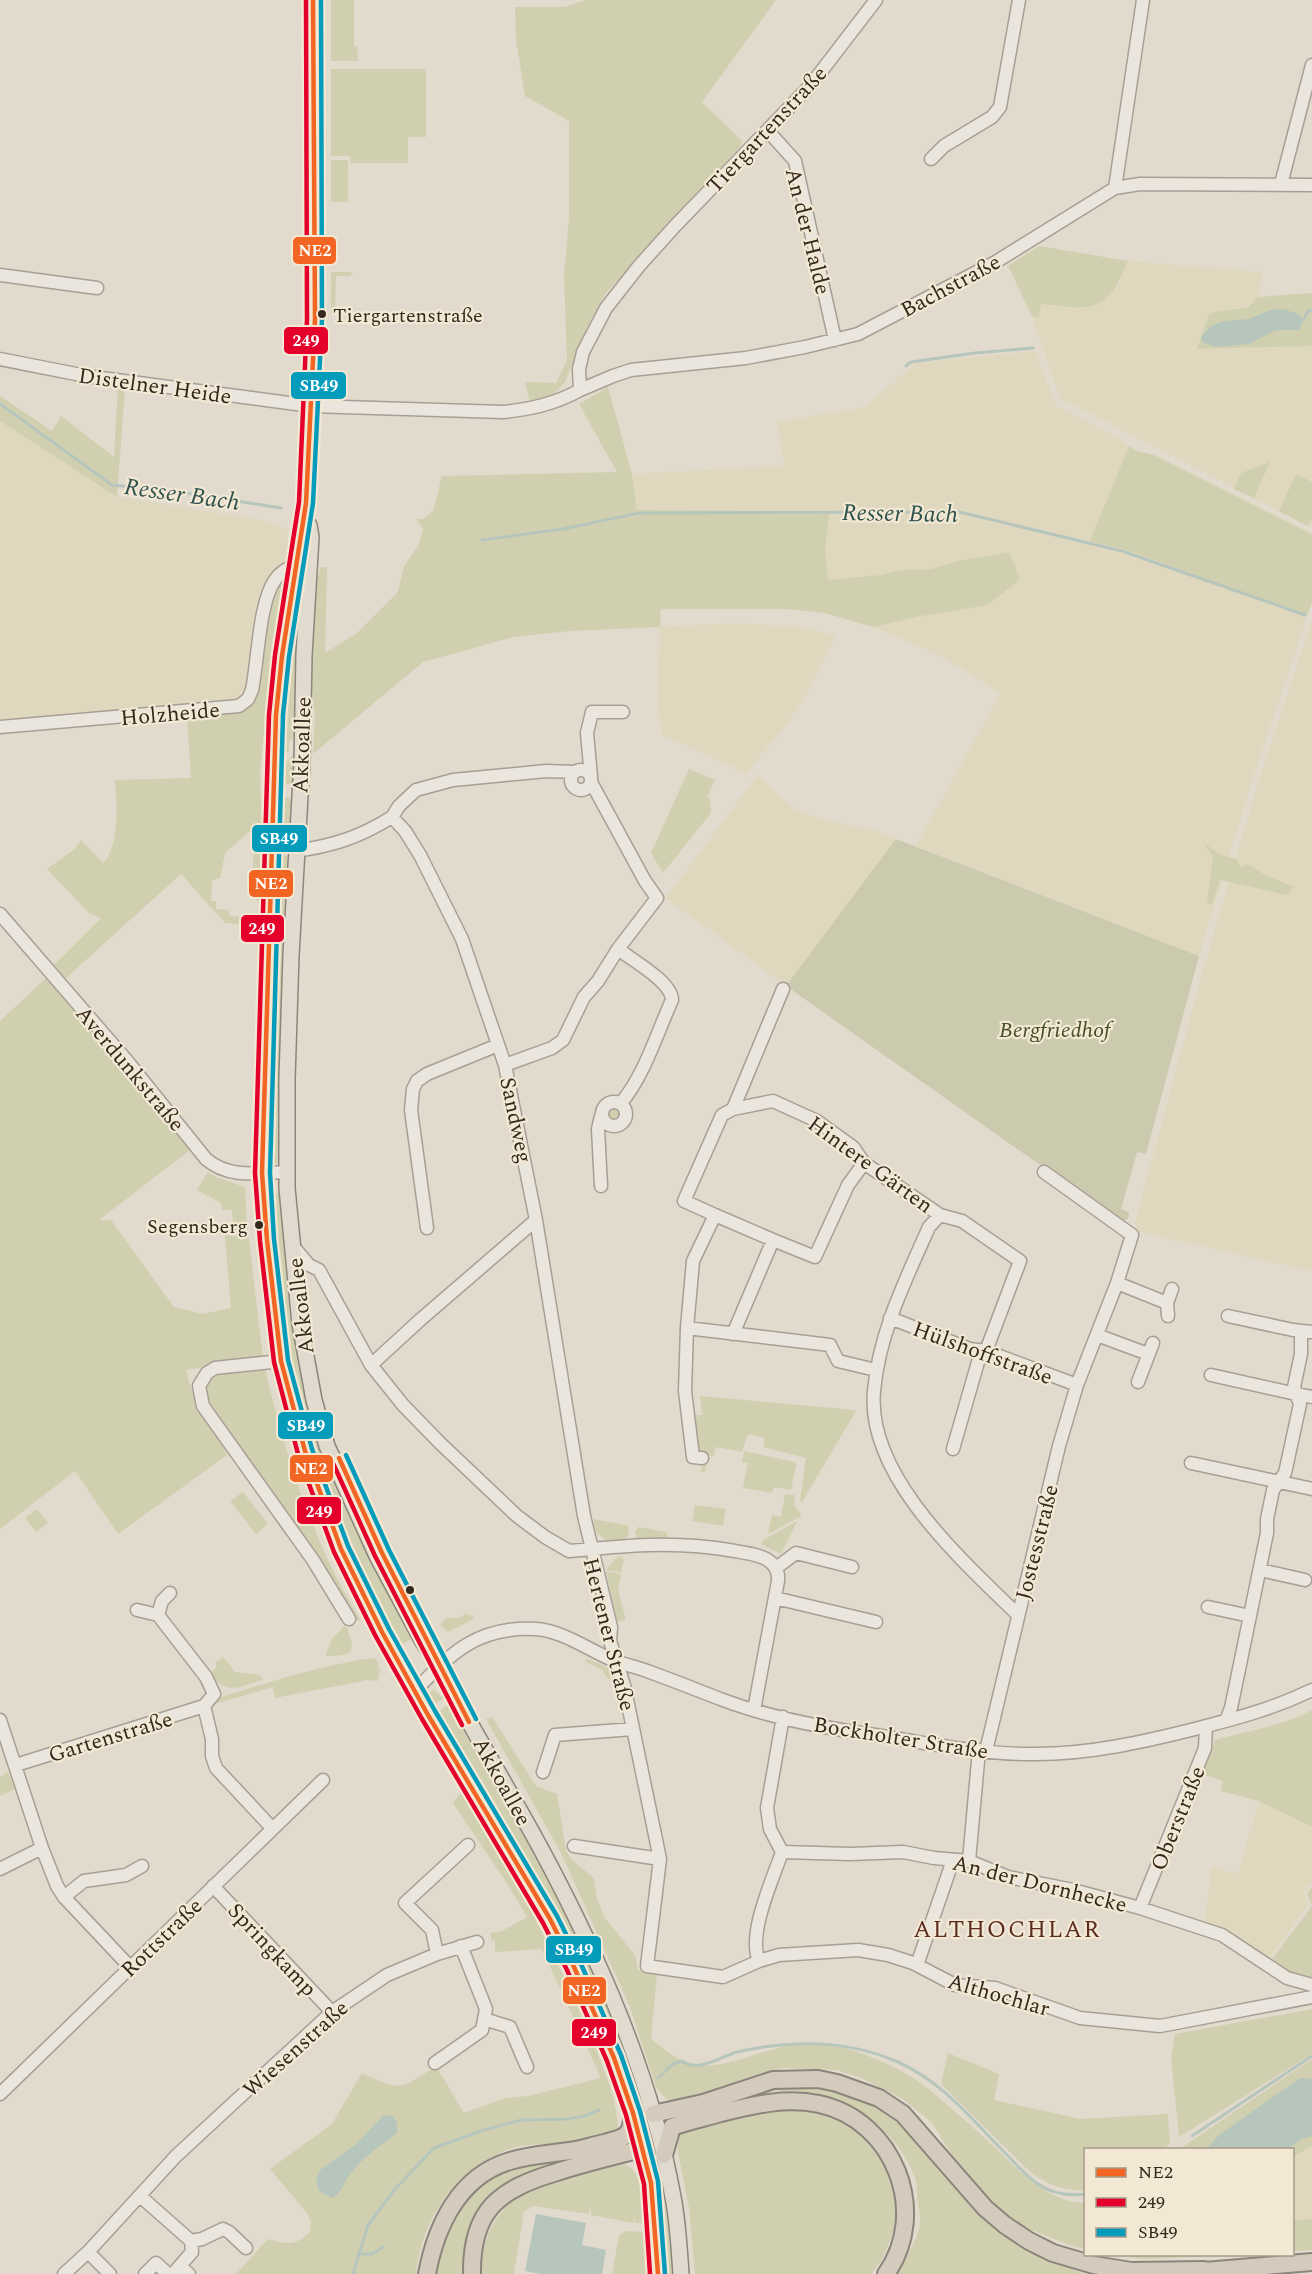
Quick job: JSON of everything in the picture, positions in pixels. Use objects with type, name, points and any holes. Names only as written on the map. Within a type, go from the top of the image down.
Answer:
[{"type":"highway","points":[[653,2114],[703,2103],[773,2080],[818,2079],[843,2084],[879,2098],[903,2114],[985,2208],[1029,2241],[1053,2253],[1094,2265],[1131,2271],[1204,2270],[1312,2262]]},
{"type":"highway","points":[[664,2155],[672,2127],[754,2104],[788,2100],[820,2104],[851,2116],[879,2142],[898,2171],[903,2185],[904,2232],[896,2257],[886,2274]]},
{"type":"highway","points":[[427,2274],[431,2251],[442,2223],[454,2202],[470,2184],[508,2161],[544,2153],[571,2151],[621,2138],[629,2132],[633,2113]]},
{"type":"highway","points":[[472,2274],[473,2247],[479,2228],[491,2207],[510,2190],[522,2183],[582,2164],[642,2150]]},
{"type":"highway","points":[[1180,2274],[1204,2270]]},
{"type":"main road","name":"Akkoallee","points":[[312,0],[315,319],[302,568],[302,760],[295,851],[287,1079],[287,1172],[292,1246],[307,1369],[327,1446],[377,1556],[541,1850],[579,1926],[619,2015],[653,2114]]},
{"type":"main road","name":"Akkoallee","points":[[302,568],[282,656],[276,715],[262,1173],[281,1361],[305,1451],[341,1549],[382,1632],[415,1691],[550,1919],[610,2049],[633,2113]]},
{"type":"main road","name":"Akkoallee","points":[[272,808],[282,790],[292,790],[297,826]]},
{"type":"main road","points":[[272,834],[280,845],[295,851]]},
{"type":"main road","points":[[633,2113],[651,2183],[658,2274]]},
{"type":"main road","points":[[653,2114],[673,2198],[681,2274]]},
{"type":"street","name":"Tiergartenstraße","points":[[580,390],[579,369],[583,352],[606,308],[675,226],[810,86],[876,0]]},
{"type":"street","points":[[932,159],[944,146],[992,117],[1000,108],[1019,0]]},
{"type":"street","points":[[1115,188],[1143,0]]},
{"type":"street","points":[[1281,184],[1311,70]]},
{"type":"street","name":"An der Halde","points":[[768,131],[795,161],[835,340]]},
{"type":"street","name":"Bachstraße","points":[[580,390],[631,370],[746,358],[858,334],[994,263],[1115,188],[1140,184],[1312,185]]},
{"type":"street","points":[[0,275],[97,288]]},
{"type":"street","name":"Distelner Heide","points":[[0,359],[86,376],[311,406]]},
{"type":"street","points":[[311,406],[502,412],[533,409],[561,400],[580,390]]},
{"type":"street","name":"Holzheide","points":[[0,727],[239,706],[248,699],[252,690],[269,591],[274,580],[281,572],[289,568],[302,568]]},
{"type":"street","points":[[591,779],[587,733],[592,712],[623,712]]},
{"type":"street","points":[[295,851],[339,843],[372,829],[392,817],[399,806],[416,790],[453,780],[546,771],[584,771],[591,779],[645,881],[657,898],[584,997],[562,1040],[552,1048],[505,1065]]},
{"type":"street","name":"Sandweg","points":[[392,817],[405,831],[420,855],[462,939],[505,1065],[536,1220],[582,1504],[592,1548]]},
{"type":"street","name":"Averdunkstraße","points":[[0,914],[128,1062],[206,1159],[228,1172],[238,1174],[287,1172]]},
{"type":"street","points":[[618,949],[666,985],[672,994],[672,1000],[640,1072],[629,1094],[621,1103]]},
{"type":"street","points":[[783,988],[733,1109],[722,1115],[684,1201],[815,1257],[848,1185],[864,1163]]},
{"type":"street","points":[[427,1228],[411,1110],[413,1089],[417,1081],[427,1074],[498,1045]]},
{"type":"street","name":"Hintere Gärten","points":[[733,1109],[773,1101],[817,1121],[853,1147],[864,1163],[940,1215],[962,1221],[1020,1261],[986,1351]]},
{"type":"street","points":[[601,1186],[598,1129],[605,1105],[610,1102],[621,1103],[626,1109],[624,1122],[618,1126],[605,1123],[602,1116]]},
{"type":"street","name":"Jostesstraße","points":[[969,1861],[982,1751],[1059,1446],[1077,1385],[1117,1283],[1132,1235],[1044,1172]]},
{"type":"street","points":[[702,1458],[693,1457],[686,1402],[687,1328],[693,1261],[715,1215]]},
{"type":"street","points":[[940,1215],[929,1227],[890,1318],[876,1370],[873,1393],[874,1415],[878,1434],[889,1462],[928,1524],[1018,1615]]},
{"type":"street","points":[[371,1365],[536,1220]]},
{"type":"street","points":[[733,1334],[773,1240]]},
{"type":"street","name":"Hertener Straße","points":[[292,1246],[309,1264],[319,1270],[371,1365],[410,1412],[517,1516],[545,1537],[568,1551],[592,1548],[611,1627],[610,1641],[618,1662],[660,1859],[647,1966],[655,1967]]},
{"type":"street","points":[[1117,1283],[1167,1303]]},
{"type":"street","points":[[1168,1316],[1167,1303],[1172,1289]]},
{"type":"street","points":[[1226,1721],[1231,1708],[1260,1570],[1273,1490],[1285,1473],[1300,1404],[1294,1387],[1307,1331],[1228,1316]]},
{"type":"street","name":"Hülshoffstraße","points":[[890,1318],[970,1349],[986,1351],[1077,1385]]},
{"type":"street","points":[[687,1328],[830,1345],[838,1361],[876,1370]]},
{"type":"street","points":[[1097,1335],[1150,1348],[1138,1382]]},
{"type":"street","points":[[953,1449],[978,1362],[986,1351]]},
{"type":"street","points":[[281,1361],[215,1368],[207,1373],[199,1386],[200,1396],[203,1407],[314,1560],[349,1619]]},
{"type":"street","points":[[1210,1376],[1312,1397]]},
{"type":"street","points":[[1191,1463],[1312,1489]]},
{"type":"street","points":[[592,1548],[666,1543],[707,1546],[762,1557],[777,1569],[775,1598],[754,1710]]},
{"type":"street","points":[[777,1569],[796,1553],[852,1567]]},
{"type":"street","points":[[1260,1570],[1305,1580]]},
{"type":"street","points":[[158,1615],[162,1600],[170,1593]]},
{"type":"street","points":[[775,1598],[876,1622]]},
{"type":"street","points":[[1208,1607],[1250,1616]]},
{"type":"street","points":[[137,1610],[158,1615],[206,1677],[214,1694],[204,1706],[216,1768],[272,1828]]},
{"type":"street","name":"Bockholter Straße","points":[[439,1666],[454,1652],[497,1631],[538,1629],[561,1635],[618,1662],[644,1669],[754,1710],[871,1735],[982,1751],[1036,1754],[1090,1750],[1144,1742],[1263,1712],[1312,1690]]},
{"type":"street","points":[[415,1691],[439,1666]]},
{"type":"street","name":"Gartenstraße","points":[[16,1765],[204,1706]]},
{"type":"street","points":[[759,1961],[756,1948],[757,1930],[782,1852],[770,1829],[767,1808],[783,1717]]},
{"type":"street","points":[[0,1720],[4,1746],[16,1765],[42,1848],[57,1886],[64,1897],[130,1967]]},
{"type":"street","name":"Oberstraße","points":[[1140,1908],[1205,1748],[1206,1726]]},
{"type":"street","points":[[543,1772],[555,1735],[633,1729]]},
{"type":"street","name":"Rottstraße","points":[[0,2094],[323,1780]]},
{"type":"street","points":[[436,1954],[432,1930],[405,1903],[468,1845]]},
{"type":"street","points":[[574,1846],[660,1859]]},
{"type":"street","points":[[0,1869],[42,1848]]},
{"type":"street","name":"An der Dornhecke","points":[[782,1852],[850,1854],[903,1852],[969,1861],[1008,1877],[1073,1890],[1140,1908],[1222,1935],[1287,1978],[1312,1985]]},
{"type":"street","points":[[917,1965],[953,1860]]},
{"type":"street","points":[[64,1897],[84,1881],[126,1875],[142,1866]]},
{"type":"street","name":"Springkamp","points":[[213,1886],[332,2012]]},
{"type":"street","name":"Wiesenstraße","points":[[64,2274],[88,2252],[176,2156],[332,2012],[387,1975],[436,1954],[477,1942]]},
{"type":"street","points":[[435,2063],[482,2030],[486,2009],[461,1947]]},
{"type":"street","name":"Althochlar","points":[[655,1967],[723,1977],[779,1955],[858,1950],[888,1955],[917,1965],[955,1985],[995,1988],[1080,2019],[1160,2026],[1312,1997]]},
{"type":"street","points":[[484,2019],[510,2027],[527,2067]]},
{"type":"street","points":[[140,2196],[191,2241],[192,2252],[177,2272],[156,2263],[146,2274]]},
{"type":"street","points":[[191,2241],[202,2239],[223,2229],[230,2232],[246,2248]]},
{"type":"street","points":[[88,2252],[110,2274]]},
{"type":"shaded area","points":[[1128,261],[1263,272],[1258,297],[1248,306],[1209,313],[1197,349],[1312,346],[1312,528],[1060,398],[1032,316],[1036,317],[1041,304],[1069,308],[1119,284]]},
{"type":"shaded area","points":[[1283,309],[1299,314],[1303,320],[1300,330],[1276,330],[1249,344],[1216,347],[1203,342],[1201,337],[1211,326],[1224,321],[1249,319],[1270,310]]},
{"type":"shaded area","points":[[1035,351],[1056,405],[1122,440],[1129,446],[1090,541],[1127,550],[1307,616],[1251,784],[1199,956],[916,846],[1001,693],[943,657],[873,627],[921,616],[1009,552],[957,561],[931,569],[900,570],[880,575],[828,580],[825,548],[830,511],[637,510],[632,474],[784,466],[777,422],[866,407],[915,363]]},
{"type":"shaded area","points":[[0,421],[117,497],[268,521],[288,530],[287,561],[278,568],[248,687],[240,701],[0,722]]},
{"type":"shaded area","points":[[1312,620],[1312,1271],[1140,1232],[1135,1223],[1203,970],[1259,780]]},
{"type":"shaded area","points":[[740,623],[798,627],[836,635],[810,688],[789,722],[746,773],[662,735],[657,704],[660,627]]},
{"type":"shaded area","points":[[758,775],[784,801],[797,810],[826,821],[875,830],[896,839],[786,986],[666,898]]},
{"type":"shaded area","points":[[1259,1801],[1312,1827],[1312,1883],[1303,1891],[1308,1904],[1268,1961],[1205,1925],[1211,1867],[1238,1874]]},
{"type":"shaded area","points":[[1300,2078],[1312,2079],[1312,2136],[1302,2139],[1288,2148],[1207,2148],[1219,2135]]},
{"type":"shaded area","points":[[384,2115],[392,2116],[397,2122],[397,2133],[359,2164],[335,2196],[332,2198],[319,2191],[316,2181],[320,2170],[356,2144]]},
{"type":"shaded area","points":[[1312,2146],[1312,2219],[1294,2220],[1294,2156]]},
{"type":"shaded area","points":[[536,2214],[586,2223],[582,2245],[606,2250],[602,2274],[541,2274],[525,2271]]},
{"type":"green space","points":[[331,0],[354,0],[354,46],[357,46],[358,61],[331,61]]},
{"type":"green space","points":[[585,0],[776,0],[702,102],[742,141],[740,147],[606,293],[587,327],[565,382],[552,396],[530,402],[525,382],[556,383],[567,360],[564,277],[569,218],[569,121],[525,96],[516,40],[515,7],[565,7]]},
{"type":"green space","points":[[331,69],[426,69],[426,137],[408,137],[408,163],[351,163],[350,156],[331,156]]},
{"type":"green space","points":[[331,160],[348,160],[348,202],[331,202]]},
{"type":"green space","points":[[1039,246],[1128,261],[1113,291],[1096,305],[1074,307],[1041,304],[1039,316],[1036,318],[1032,316],[1008,266]]},
{"type":"green space","points":[[331,272],[353,272],[350,276],[336,276],[335,315],[331,315]]},
{"type":"green space","points":[[1312,293],[1312,346],[1197,349],[1209,313],[1248,307],[1258,297]]},
{"type":"green space","points":[[118,386],[125,387],[117,497],[0,421],[0,396],[52,431],[61,416],[114,457]]},
{"type":"green space","points":[[608,387],[632,474],[637,510],[830,511],[825,548],[828,580],[880,575],[900,570],[931,569],[957,561],[1009,552],[1020,579],[988,605],[873,627],[825,613],[787,609],[661,609],[660,627],[570,631],[514,637],[423,662],[313,754],[315,717],[311,679],[317,579],[321,567],[327,567],[325,653],[357,633],[398,592],[404,566],[418,546],[423,530],[417,519],[423,519],[433,511],[442,476],[617,472],[579,404]]},
{"type":"green space","points":[[1129,446],[1137,451],[1154,455],[1312,534],[1312,602],[1307,616],[1127,550],[1090,541]]},
{"type":"green space","points":[[1270,462],[1254,498],[1234,489],[1241,473]]},
{"type":"green space","points":[[1296,474],[1312,482],[1312,518],[1308,526],[1279,511]]},
{"type":"green space","points":[[301,578],[298,733],[289,742],[289,751],[278,760],[281,693]]},
{"type":"green space","points":[[287,579],[266,709],[260,773],[262,832],[254,840],[249,832],[225,853],[220,878],[212,880],[211,901],[216,901],[216,909],[229,910],[229,916],[255,918],[256,922],[252,925],[225,923],[181,874],[66,978],[54,965],[101,918],[90,914],[47,869],[76,848],[81,840],[103,863],[115,835],[117,812],[115,780],[191,778],[187,718],[246,710],[253,702],[257,691],[273,596],[281,580]]},
{"type":"green space","points":[[296,753],[296,789],[290,784],[280,785],[276,778],[286,770],[286,762]]},
{"type":"green space","points":[[689,769],[715,780],[707,797],[710,799],[711,813],[663,873],[651,853]]},
{"type":"green space","points":[[287,797],[291,800],[290,831],[285,835],[279,828],[280,804]]},
{"type":"green space","name":"Bergfriedhof","points":[[896,839],[1199,956],[1146,1154],[1137,1152],[1121,1209],[1129,1212],[1128,1219],[1121,1222],[786,986]]},
{"type":"green space","points":[[1202,841],[1220,855],[1237,859],[1240,867],[1248,864],[1265,875],[1294,887],[1286,895],[1220,880],[1213,903],[1207,904],[1213,856]]},
{"type":"green space","points":[[262,846],[259,903],[252,895],[253,857]]},
{"type":"green space","points":[[284,854],[289,858],[280,1161],[276,1164],[269,1161],[277,862]]},
{"type":"green space","points":[[46,978],[110,1049],[190,1150],[99,1220],[111,1220],[174,1307],[203,1314],[231,1308],[224,1225],[233,1224],[232,1210],[222,1210],[221,1203],[197,1190],[208,1172],[218,1178],[245,1187],[263,1358],[186,1370],[191,1389],[227,1455],[118,1534],[75,1471],[0,1529],[0,1021]]},
{"type":"green space","points":[[613,1105],[619,1107],[621,1113],[619,1119],[613,1121],[607,1119],[605,1113],[607,1107]]},
{"type":"green space","points":[[270,1193],[283,1193],[305,1375],[416,1637],[400,1645],[347,1537],[317,1463],[305,1426],[294,1387],[280,1309]]},
{"type":"green space","points":[[265,1369],[277,1417],[307,1510],[330,1564],[361,1621],[351,1618],[209,1405],[205,1385],[216,1374]]},
{"type":"green space","points":[[700,1396],[856,1411],[802,1502],[800,1500],[806,1458],[763,1447],[765,1438],[748,1434],[742,1452],[716,1447],[714,1456],[709,1456],[705,1472],[701,1472],[704,1457],[696,1454],[692,1415],[702,1415]]},
{"type":"green space","points":[[744,1451],[795,1462],[791,1490],[774,1487],[772,1493],[743,1488],[748,1463],[742,1462]]},
{"type":"green space","points":[[243,1492],[268,1524],[256,1534],[230,1501]]},
{"type":"green space","points":[[785,1494],[794,1495],[795,1507],[801,1514],[800,1517],[768,1534],[772,1515],[781,1517]]},
{"type":"green space","points":[[695,1505],[726,1509],[723,1526],[692,1521]]},
{"type":"green space","points":[[37,1509],[48,1523],[36,1532],[25,1518]]},
{"type":"green space","points":[[594,1519],[629,1526],[628,1536],[617,1542],[605,1539],[596,1531]]},
{"type":"green space","points":[[797,1521],[781,1554],[761,1544],[762,1541]]},
{"type":"green space","points":[[638,1527],[667,1532],[667,1537],[637,1539],[635,1532]]},
{"type":"green space","points":[[621,1556],[624,1560],[621,1572],[606,1570],[615,1559]]},
{"type":"green space","points":[[606,1571],[621,1574],[618,1590],[626,1620],[617,1622]]},
{"type":"green space","points":[[466,1613],[470,1616],[472,1614],[474,1619],[448,1632],[440,1625],[446,1618],[459,1618]]},
{"type":"green space","points":[[345,1625],[351,1641],[351,1651],[342,1655],[325,1656],[332,1639]]},
{"type":"green space","points":[[223,1657],[235,1672],[259,1675],[264,1679],[234,1688],[222,1685],[210,1673],[217,1667],[215,1663]]},
{"type":"green space","points":[[373,1658],[377,1660],[380,1671],[378,1681],[368,1680],[275,1698],[273,1687],[211,1705],[214,1700],[221,1697],[277,1680],[315,1669]]},
{"type":"green space","points":[[586,1658],[608,1668],[616,1680],[607,1678],[602,1670],[586,1662]]},
{"type":"green space","points":[[433,1690],[444,1698],[431,1707],[427,1694]]},
{"type":"green space","points":[[448,1704],[555,1891],[604,1993],[633,2071],[655,2151],[669,2233],[673,2274],[664,2274],[624,2064],[610,2027],[568,1932],[551,1902],[516,1851],[435,1715]]},
{"type":"green space","points":[[1312,1710],[1312,1827],[1259,1801],[1220,1791],[1223,1781],[1202,1774],[1215,1740],[1277,1724]]},
{"type":"green space","points":[[492,1717],[536,1786],[557,1794],[566,1851],[572,1860],[594,1878],[597,1899],[605,1918],[635,1955],[638,1970],[657,1974],[651,2039],[676,2057],[693,2065],[714,2065],[786,2046],[807,2044],[829,2045],[851,2050],[894,2067],[930,2090],[1030,2180],[1056,2196],[1084,2203],[1084,2249],[1024,2227],[990,2201],[953,2157],[932,2123],[903,2099],[861,2078],[837,2070],[783,2068],[746,2078],[691,2098],[673,2101],[666,2099],[656,2087],[630,2007],[562,1855],[486,1719]]},
{"type":"green space","points":[[8,1772],[15,1789],[0,1796],[0,1777]]},
{"type":"green space","points":[[461,1793],[497,1850],[560,1969],[607,2078],[617,2114],[618,2127],[614,2134],[510,2149],[473,2169],[458,2182],[434,2215],[420,2253],[416,2274],[236,2274],[268,2239],[290,2243],[310,2232],[311,2222],[307,2213],[270,2169],[332,2124],[362,2073],[385,2083],[400,2086],[415,2080],[436,2066],[464,2113],[505,2098],[528,2096],[601,2078],[542,1949],[495,1952],[495,1940],[491,1941],[491,1933],[502,1931],[527,1917],[453,1803]]},
{"type":"green space","points":[[1312,1887],[1312,1906],[1307,1893]]},
{"type":"green space","points":[[1312,1906],[1312,1980],[1284,1972],[1270,1962]]},
{"type":"green space","points":[[1312,2009],[1312,2054],[1179,2137],[1171,2058],[1175,2034]]},
{"type":"green space","points":[[948,2053],[999,2074],[994,2100],[1081,2119],[1168,2114],[1170,2144],[1164,2148],[1084,2148],[1084,2190],[1068,2189],[1040,2178],[1026,2168],[941,2084]]},
{"type":"green space","points":[[1312,2059],[1312,2146],[1294,2156],[1294,2148],[1181,2148]]},
{"type":"green space","points":[[779,2084],[849,2089],[902,2119],[934,2156],[954,2186],[997,2231],[1028,2250],[1084,2274],[897,2274],[920,2225],[914,2175],[894,2142],[881,2128],[849,2106],[831,2099],[793,2091],[780,2091],[751,2096],[678,2118]]},
{"type":"green space","points":[[803,2107],[853,2124],[886,2159],[898,2204],[893,2233],[882,2260],[871,2274],[695,2274],[689,2208],[678,2152],[678,2137],[683,2131],[768,2109]]},
{"type":"green space","points":[[616,2145],[513,2183],[467,2243],[463,2274],[433,2274],[448,2221],[485,2179],[507,2168]]},
{"type":"green space","points":[[621,2159],[622,2163],[635,2173],[639,2180],[645,2221],[635,2223],[634,2211],[634,2223],[591,2215],[591,2204],[589,2214],[533,2206],[524,2212],[514,2274],[481,2274],[485,2245],[494,2222],[508,2205],[526,2192],[547,2182]]},
{"type":"green space","points":[[1312,2219],[1312,2250],[1294,2251],[1294,2220]]},
{"type":"green space","points":[[625,2231],[646,2234],[646,2274],[612,2274],[619,2236]]},
{"type":"green space","points":[[1121,2256],[1218,2256],[1144,2259]]},
{"type":"waterway","points":[[1303,320],[1308,311],[1312,310]]},
{"type":"waterway","points":[[906,366],[911,362],[1033,348]]},
{"type":"waterway","name":"Resser Bach","points":[[0,404],[112,485],[180,492],[281,508]]},
{"type":"waterway","name":"Resser Bach","points":[[482,540],[563,529],[639,513],[936,512],[951,510],[1122,551],[1305,615]]},
{"type":"waterway","points":[[658,2078],[673,2064],[682,2061],[702,2065],[737,2052],[778,2045],[818,2044],[878,2054],[914,2070],[943,2091],[1022,2171],[1038,2184],[1061,2194],[1084,2194]]},
{"type":"waterway","points":[[1192,2136],[1312,2056]]},
{"type":"waterway","points":[[353,2274],[368,2225],[395,2189],[434,2148],[521,2120],[568,2119],[585,2116],[599,2110]]},
{"type":"waterway","points":[[358,2254],[372,2254],[383,2247]]},
{"type":"transit line","name":"249","points":[[306,0],[307,319],[299,502],[275,655],[269,715],[255,1173],[260,1241],[274,1362],[298,1454],[334,1552],[375,1635],[422,1719],[543,1923],[567,1970],[607,2061],[626,2115],[644,2184],[650,2274]]},
{"type":"transit line","name":"NE2","points":[[313,0],[315,319],[306,503],[282,656],[276,715],[262,1173],[281,1361],[305,1451],[341,1549],[382,1632],[428,1715],[550,1919],[614,2058],[633,2113],[651,2183],[658,2274]]},
{"type":"transit line","name":"SB49","points":[[321,0],[322,319],[313,503],[289,657],[283,715],[270,1173],[274,1239],[288,1360],[312,1449],[348,1546],[389,1629],[435,1711],[557,1916],[621,2055],[640,2111],[658,2181],[665,2274]]},
{"type":"transit line","name":"SB49","points":[[346,1455],[389,1550],[476,1719]]},
{"type":"transit line","name":"NE2","points":[[339,1458],[382,1553],[469,1722]]},
{"type":"transit line","name":"249","points":[[332,1461],[375,1556],[462,1725]]},
{"type":"place","name":"Tiergartenstraße","points":[[322,314]]},
{"type":"place","name":"Segensberg","points":[[259,1225]]},
{"type":"district","name":"ALTHOCHLAR","points":[[1007,1929]]}]
